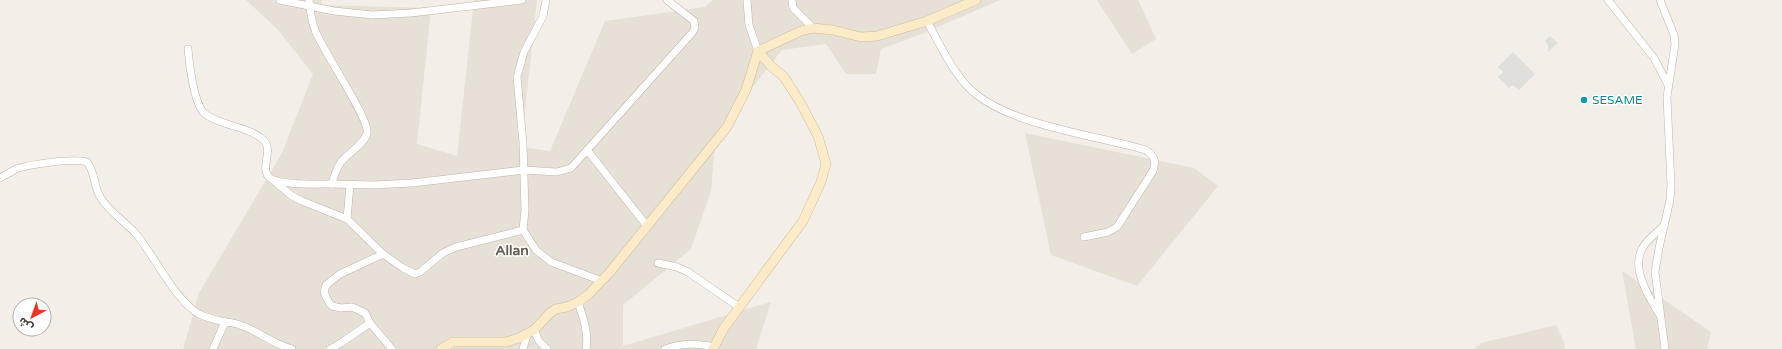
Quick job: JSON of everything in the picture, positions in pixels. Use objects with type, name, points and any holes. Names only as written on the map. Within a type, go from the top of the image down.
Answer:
[{"type":"street","points":[[280,0],[310,4],[358,14],[394,14],[522,0]]},
{"type":"street","points":[[546,0],[543,16],[524,52],[517,77],[523,143],[525,210],[523,230],[530,242],[545,258],[558,265],[602,281]]},
{"type":"street","points":[[273,180],[350,185],[412,183],[524,170],[558,172],[566,170],[575,164],[692,33],[694,21],[667,0]]},
{"type":"street","points":[[664,349],[691,343],[713,348],[724,328],[803,221],[821,182],[826,164],[818,136],[789,84],[758,52],[749,25],[747,0]]},
{"type":"street","points":[[792,0],[794,8],[813,28]]},
{"type":"street","points":[[441,349],[453,342],[506,342],[530,332],[550,313],[556,309],[567,307],[578,302],[602,281],[676,193],[727,127],[735,114],[748,84],[758,52],[801,31],[813,28],[825,29],[861,37],[870,37],[890,33],[927,21],[976,0]]},
{"type":"street","points":[[1608,0],[1654,58],[1668,85]]},
{"type":"street","points":[[1660,0],[1674,35],[1675,44],[1673,63],[1668,85],[1667,109],[1671,185],[1664,226],[1658,248],[1655,272],[1665,349]]},
{"type":"street","points":[[310,4],[312,19],[319,38],[356,103],[367,128],[367,134],[363,140],[337,167],[332,184]]},
{"type":"street","points":[[927,21],[955,70],[972,91],[986,102],[1001,110],[1036,122],[1146,150],[1154,157],[1155,164],[1153,171],[1117,227],[1108,232],[1084,237]]},
{"type":"street","points":[[188,49],[191,76],[202,110],[208,116],[257,135],[264,141],[267,148],[266,173],[273,180],[302,201],[347,219],[383,254],[403,268],[416,274],[443,253],[465,243],[523,230]]},
{"type":"street","points":[[587,150],[647,226]]},
{"type":"street","points":[[0,178],[18,169],[42,164],[87,162],[93,170],[95,185],[101,198],[140,239],[175,290],[191,308],[199,314],[247,327],[269,340],[292,349]]},
{"type":"street","points":[[347,219],[350,185]]},
{"type":"street","points":[[1661,317],[1649,296],[1640,274],[1638,264],[1640,253],[1646,243],[1664,226]]},
{"type":"street","points":[[383,254],[340,274],[326,285],[324,289],[326,297],[332,306],[341,308],[358,308],[365,312],[370,323],[392,349]]},
{"type":"street","points":[[658,263],[677,267],[688,272],[739,307]]},
{"type":"street","points":[[578,302],[586,329],[586,349]]},
{"type":"street","points":[[213,349],[225,322]]},
{"type":"street","points":[[330,349],[370,323]]},
{"type":"street","points":[[524,349],[530,332]]},
{"type":"street","points":[[530,332],[547,349]]},
{"type":"shaded area","points":[[246,0],[322,0],[321,5],[431,8],[417,144],[457,156],[474,0],[537,0],[521,147],[550,151],[605,21],[705,7],[713,0],[1000,0],[924,33],[881,49],[876,74],[846,74],[826,44],[782,50],[716,133],[711,191],[691,249],[623,305],[623,346],[771,302],[756,349],[183,349],[199,293],[282,153],[313,74],[278,30]]},
{"type":"shaded area","points":[[1097,0],[1138,0],[1156,39],[1132,54]]},
{"type":"shaded area","points":[[1550,36],[1558,43],[1548,52],[1548,45],[1545,41]]},
{"type":"shaded area","points":[[1513,52],[1535,74],[1519,90],[1513,85],[1509,88],[1498,77],[1503,72],[1498,67]]},
{"type":"shaded area","points":[[1025,133],[1194,168],[1218,186],[1137,286],[1051,255]]},
{"type":"shaded area","points":[[1622,271],[1711,332],[1707,349],[1636,349]]},
{"type":"shaded area","points":[[1556,325],[1564,342],[1565,349],[1474,349],[1481,343]]},
{"type":"place","name":"SESAME","points":[[1584,100]]},
{"type":"district","name":"Allan","points":[[512,250]]}]
